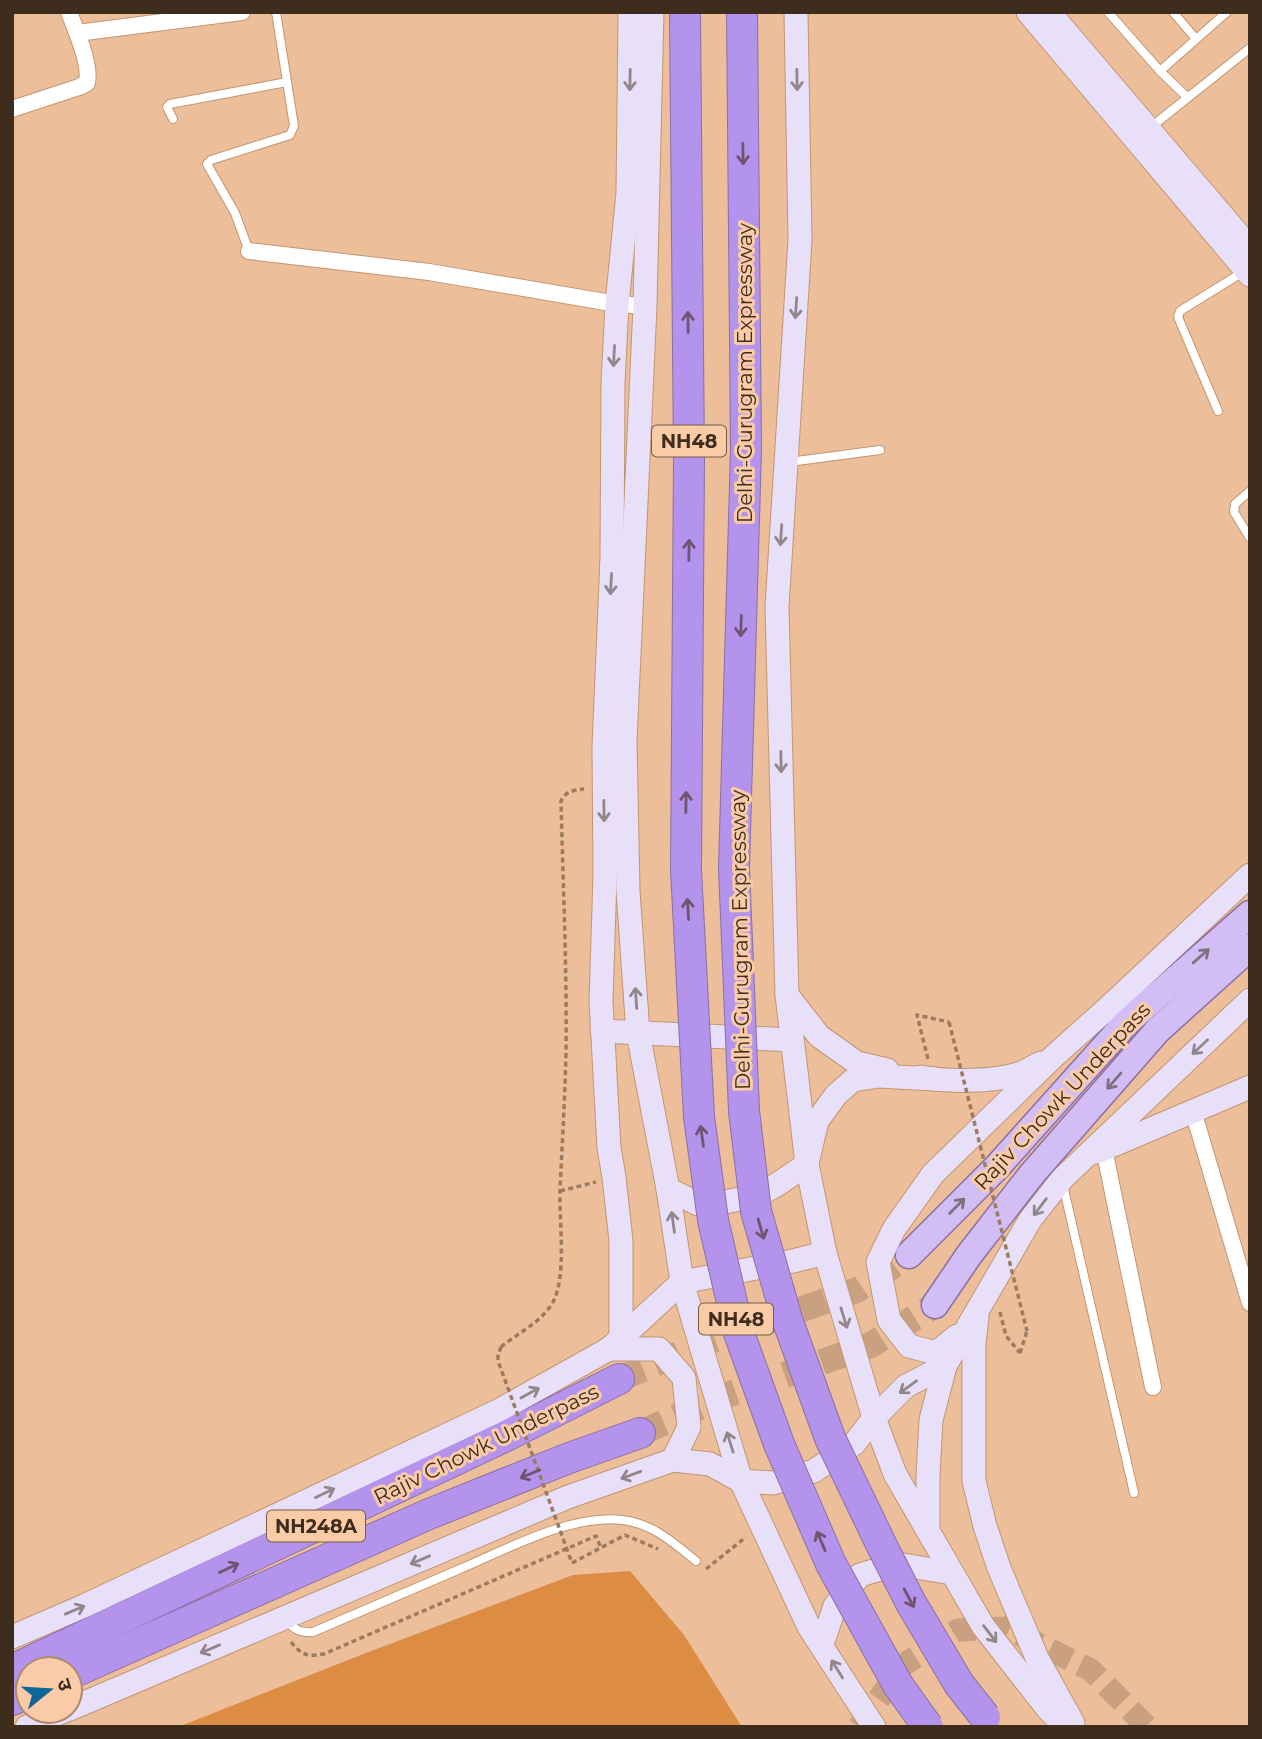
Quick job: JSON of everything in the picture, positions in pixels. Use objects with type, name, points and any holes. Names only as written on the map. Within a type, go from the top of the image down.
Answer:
[{"type":"highway","name":"NH48","points":[[685,12],[690,459],[686,870],[699,1117],[713,1220],[739,1333],[779,1444],[831,1564],[898,1685],[928,1727]]},
{"type":"highway","name":"Delhi-Gurugram Expressway","points":[[742,12],[746,449],[734,868],[744,1111],[756,1211],[787,1319],[830,1438],[911,1603],[959,1684],[988,1722]]},
{"type":"highway","name":"Rajiv Chowk Underpass","points":[[12,1670],[506,1436],[619,1379]]},
{"type":"highway","name":"Rajiv Chowk Underpass","points":[[84,1668],[429,1514],[569,1458],[640,1433]]},
{"type":"main road","points":[[615,1343],[621,1241],[608,1148],[601,1001],[605,876],[603,787],[612,557],[612,383],[628,193],[631,12]]},
{"type":"main road","points":[[652,12],[645,306],[625,741],[628,891],[638,1033],[668,1189],[682,1282],[741,1481],[809,1627],[874,1727]]},
{"type":"main road","points":[[796,12],[800,240],[777,607],[787,995],[807,1164],[825,1253],[874,1418],[895,1474],[983,1626],[1047,1708],[1066,1727]]},
{"type":"main road","points":[[1028,12],[1248,264]]},
{"type":"main road","points":[[1049,12],[1149,129],[1248,264]]},
{"type":"main road","points":[[965,1329],[936,1353],[909,1346],[889,1320],[878,1262],[894,1229],[933,1174],[1053,1057],[1250,875]]},
{"type":"main road","name":"Rajiv Chowk Underpass","points":[[909,1255],[997,1167],[1126,1023],[1250,914]]},
{"type":"main road","name":"Rajiv Chowk Underpass","points":[[935,1305],[969,1255],[1032,1174],[1158,1030],[1250,947]]},
{"type":"main road","points":[[787,995],[819,1037],[857,1063],[934,1079]]},
{"type":"main road","points":[[928,1531],[931,1420],[944,1366],[1030,1220],[1062,1179],[1082,1159],[1250,1000]]},
{"type":"main road","points":[[603,1031],[792,1040]]},
{"type":"main road","points":[[668,1189],[698,1204],[760,1195],[807,1164],[817,1121],[836,1095],[853,1080],[879,1076],[981,1080],[1021,1073],[1053,1057]]},
{"type":"main road","points":[[1082,1159],[1250,1087]]},
{"type":"main road","points":[[13,1635],[97,1600],[498,1412],[615,1343],[682,1282],[825,1253]]},
{"type":"main road","points":[[977,1309],[974,1345],[974,1480],[999,1568],[1037,1658],[1075,1727]]},
{"type":"main road","points":[[615,1343],[659,1349],[684,1378],[689,1427],[673,1460]]},
{"type":"main road","points":[[84,1703],[568,1497],[673,1460],[710,1465],[741,1481],[774,1483],[814,1471],[854,1444],[874,1418],[906,1387],[944,1366]]},
{"type":"main road","points":[[822,1644],[835,1606],[860,1575],[897,1564],[953,1573]]},
{"type":"street","points":[[12,109],[87,83],[89,74],[69,12]]},
{"type":"street","points":[[77,33],[242,12]]},
{"type":"street","points":[[249,251],[429,272],[617,304],[645,306]]},
{"type":"street","points":[[1193,1111],[1245,1273],[1250,1303]]},
{"type":"street","points":[[1104,1149],[1153,1387]]},
{"type":"lane","points":[[249,251],[236,213],[207,164],[211,160],[290,135],[294,126],[276,12]]},
{"type":"lane","points":[[1108,12],[1187,97]]},
{"type":"lane","points":[[1173,12],[1196,39]]},
{"type":"lane","points":[[1160,71],[1227,12]]},
{"type":"lane","points":[[1149,129],[1250,48]]},
{"type":"lane","points":[[173,119],[167,107],[170,104],[287,82]]},
{"type":"lane","points":[[1218,411],[1178,317],[1180,311],[1248,264]]},
{"type":"lane","points":[[786,462],[880,450]]},
{"type":"lane","points":[[1250,491],[1236,504],[1234,512],[1250,538]]},
{"type":"lane","points":[[1062,1179],[1134,1493]]},
{"type":"lane","points":[[279,1620],[302,1633],[313,1632],[539,1535],[585,1521],[621,1520],[641,1525],[663,1535],[696,1561]]},
{"type":"path","points":[[279,1620],[301,1654],[324,1654],[596,1536],[601,1548],[572,1563],[498,1361],[498,1354],[501,1347],[541,1317],[552,1303],[558,1289],[566,1050],[561,801],[569,792],[603,787]]},
{"type":"path","points":[[934,1079],[917,1015],[949,1022],[1027,1331],[1020,1353],[1006,1336],[993,1283]]},
{"type":"path","points":[[560,1191],[614,1177]]},
{"type":"shaded area","points":[[630,1571],[684,1635],[742,1727],[178,1727],[573,1575]]},
{"type":"tunnel","points":[[619,1379],[710,1341],[857,1290],[909,1255]]},
{"type":"tunnel","points":[[640,1433],[727,1395],[871,1345],[935,1305]]},
{"type":"tunnel","points":[[859,1727],[903,1665],[958,1630],[1006,1628],[1091,1670],[1147,1727]]}]
